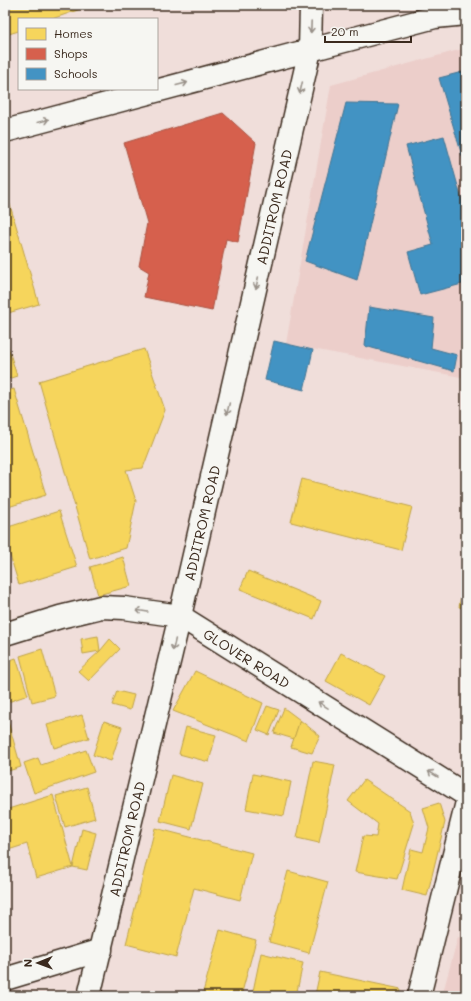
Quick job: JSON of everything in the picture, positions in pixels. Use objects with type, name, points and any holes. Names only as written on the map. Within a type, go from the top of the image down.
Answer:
[{"type":"street","name":"ADDITROM ROAD","points":[[89,996],[180,616],[310,50],[311,5]]},
{"type":"street","points":[[5,131],[310,50],[442,11],[466,14]]},
{"type":"street","name":"GLOVER ROAD","points":[[5,634],[60,617],[101,607],[124,608],[180,616],[466,794]]},
{"type":"street","points":[[419,996],[466,806]]},
{"type":"street","points":[[5,979],[101,950]]},
{"type":"shaded area","points":[[466,48],[466,378],[286,344],[331,85]]},
{"type":"shaded area","points":[[458,937],[466,939],[466,996],[442,996]]},
{"type":"building: Homes","points":[[5,5],[92,5],[55,18],[18,18],[18,31],[5,35]]},
{"type":"building: Homes","points":[[5,188],[39,304],[8,313],[5,302]]},
{"type":"building: Homes","points":[[5,337],[17,376],[5,380]]},
{"type":"building: Homes","points":[[144,349],[165,410],[143,468],[126,470],[136,501],[126,548],[90,559],[39,381]]},
{"type":"building: Homes","points":[[14,389],[46,495],[5,508],[5,391]]},
{"type":"building: Homes","points":[[302,479],[412,507],[401,550],[291,522]]},
{"type":"building: Homes","points":[[59,511],[77,567],[19,585],[5,539],[5,528]]},
{"type":"building: Homes","points":[[123,557],[131,586],[98,595],[90,567]]},
{"type":"building: Homes","points":[[466,568],[466,608],[459,607]]},
{"type":"building: Homes","points":[[248,571],[321,601],[314,619],[240,589]]},
{"type":"building: Homes","points":[[98,636],[100,651],[83,654],[81,639]]},
{"type":"building: Homes","points":[[110,639],[120,649],[89,681],[78,671],[100,651]]},
{"type":"building: Homes","points":[[42,649],[55,696],[32,702],[20,656]]},
{"type":"building: Homes","points":[[341,653],[385,676],[369,705],[326,681]]},
{"type":"building: Homes","points":[[16,658],[28,695],[8,702],[5,692],[5,662]]},
{"type":"building: Homes","points":[[195,671],[263,703],[249,741],[173,711]]},
{"type":"building: Homes","points":[[117,691],[134,695],[130,710],[112,705]]},
{"type":"building: Homes","points":[[267,706],[279,710],[269,735],[257,730]]},
{"type":"building: Homes","points":[[284,708],[300,720],[294,739],[274,733]]},
{"type":"building: Homes","points":[[5,711],[21,767],[5,772]]},
{"type":"building: Homes","points":[[82,715],[89,738],[54,748],[47,725]]},
{"type":"building: Homes","points":[[300,720],[320,736],[312,753],[291,747]]},
{"type":"building: Homes","points":[[104,721],[122,727],[111,761],[93,755]]},
{"type":"building: Homes","points":[[186,727],[216,735],[209,762],[179,754]]},
{"type":"building: Homes","points":[[86,750],[94,772],[34,793],[24,763],[38,758],[41,765]]},
{"type":"building: Homes","points":[[313,761],[335,765],[319,843],[297,838]]},
{"type":"building: Homes","points":[[253,774],[291,782],[284,816],[246,809]]},
{"type":"building: Homes","points":[[171,775],[203,784],[191,829],[160,821]]},
{"type":"building: Homes","points":[[364,780],[410,811],[414,824],[397,879],[355,872],[363,836],[376,837],[378,824],[348,801]]},
{"type":"building: Homes","points":[[87,787],[95,818],[65,827],[56,796]]},
{"type":"building: Homes","points":[[53,795],[73,867],[36,878],[27,844],[5,851],[5,810]]},
{"type":"building: Homes","points":[[439,803],[445,822],[427,896],[402,890],[411,849],[423,852],[429,828],[423,808]]},
{"type":"building: Homes","points":[[155,828],[252,853],[240,900],[194,888],[176,957],[126,944]]},
{"type":"building: Homes","points":[[82,829],[96,833],[87,870],[73,867]]},
{"type":"building: Homes","points":[[288,871],[328,882],[309,953],[269,942]]},
{"type":"building: Homes","points":[[220,930],[256,940],[241,996],[202,996]]},
{"type":"building: Homes","points":[[261,953],[303,963],[296,996],[252,996]]},
{"type":"building: Homes","points":[[320,972],[401,989],[399,996],[315,995]]},
{"type":"building: Homes","points":[[15,992],[16,996],[5,996],[5,995]]},
{"type":"building: Shops","points":[[223,113],[256,143],[238,242],[226,239],[212,311],[144,297],[149,272],[139,266],[147,223],[124,143]]},
{"type":"building: Schools","points":[[466,71],[466,169],[439,78]]},
{"type":"building: Schools","points":[[346,103],[398,104],[357,280],[305,261]]},
{"type":"building: Schools","points":[[444,136],[466,215],[466,283],[420,295],[408,252],[433,245],[406,146]]},
{"type":"building: Schools","points":[[369,307],[434,318],[431,348],[457,355],[454,371],[365,346]]},
{"type":"building: Schools","points":[[274,341],[313,350],[304,390],[265,380]]}]
